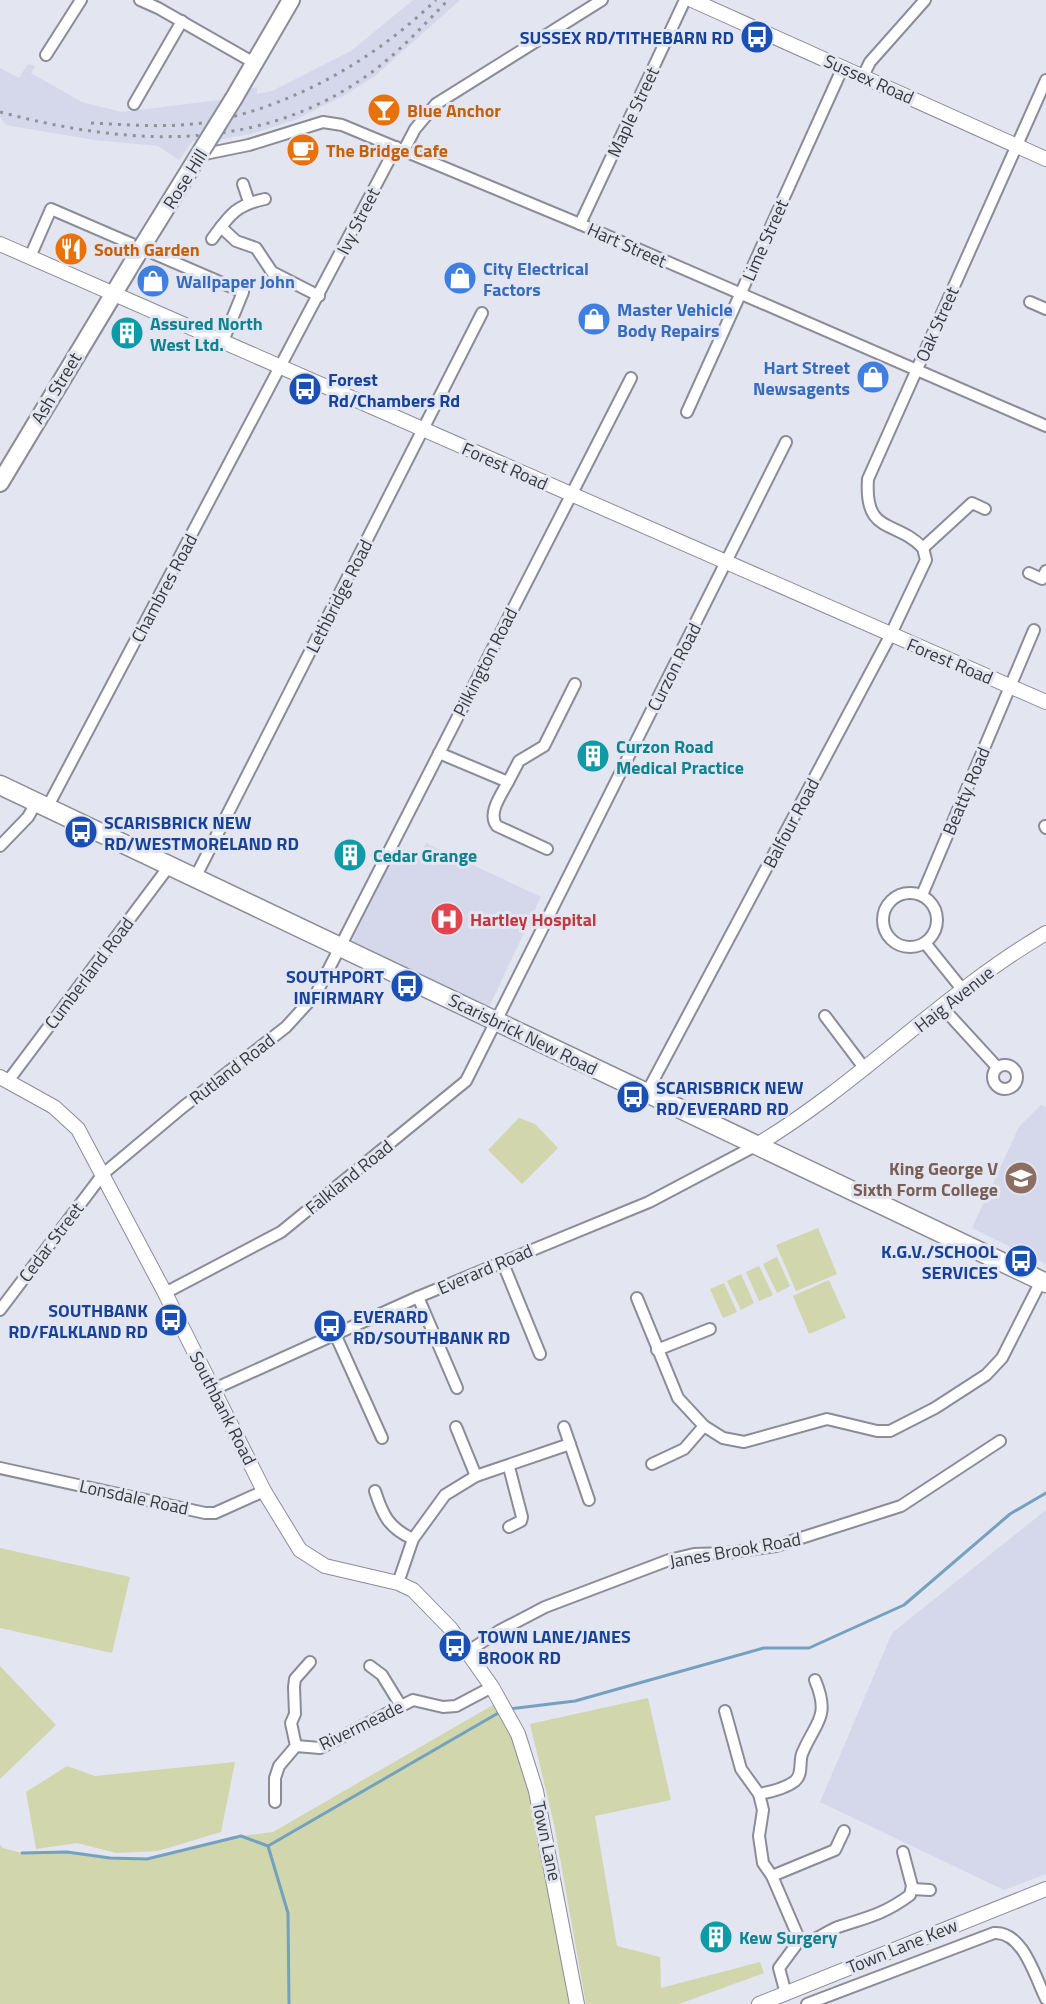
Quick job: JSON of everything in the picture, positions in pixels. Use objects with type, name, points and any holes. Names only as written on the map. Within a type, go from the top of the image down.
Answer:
[{"type":"highway","name":"Scarisbrick New Road","points":[[0,785],[1043,1282]]},
{"type":"main road","name":"Rose Hill","points":[[112,294],[256,64],[291,0]]},
{"type":"main road","name":"Ash Street","points":[[0,483],[112,294]]},
{"type":"street","points":[[46,55],[81,0]]},
{"type":"street","points":[[140,0],[182,21],[256,64]]},
{"type":"street","name":"Ivy Street","points":[[280,368],[400,148],[436,104],[602,0]]},
{"type":"street","name":"Maple Street","points":[[580,224],[685,0]]},
{"type":"street","name":"Sussex Road","points":[[692,0],[1046,159]]},
{"type":"street","points":[[863,76],[870,62],[925,0]]},
{"type":"street","points":[[134,104],[182,21]]},
{"type":"street","name":"Lime Street","points":[[687,412],[843,67]]},
{"type":"street","name":"Oak Street","points":[[923,548],[917,542],[882,524],[866,500],[868,479],[1046,80]]},
{"type":"street","name":"Hart Street","points":[[200,155],[230,149],[323,122],[342,125],[580,224],[1046,426]]},
{"type":"street","points":[[243,184],[249,202]]},
{"type":"street","points":[[212,239],[230,213],[249,202],[265,199]]},
{"type":"street","points":[[30,257],[51,209],[243,292],[223,341]]},
{"type":"street","points":[[220,227],[236,241],[256,248],[272,272],[320,296]]},
{"type":"street","name":"Forest Road","points":[[0,244],[890,636],[1046,702]]},
{"type":"street","points":[[1030,302],[1046,309]]},
{"type":"street","name":"Lethbridge Road","points":[[195,878],[482,313]]},
{"type":"street","name":"Chambres Road","points":[[0,846],[42,805],[280,368]]},
{"type":"street","name":"Pilkington Road","points":[[340,946],[631,378]]},
{"type":"street","name":"Curzon Road","points":[[497,1021],[786,442]]},
{"type":"street","points":[[923,548],[972,503],[985,508]]},
{"type":"street","name":"Balfour Road","points":[[646,1094],[890,636],[926,560],[923,548]]},
{"type":"street","points":[[1029,573],[1042,579],[1046,571]]},
{"type":"street","name":"Forest Road","points":[[1010,687],[1034,630]]},
{"type":"street","points":[[547,849],[497,826],[493,814],[519,761],[544,746],[575,684]]},
{"type":"street","name":"Beatty Road","points":[[922,895],[1010,687]]},
{"type":"street","points":[[439,753],[508,782]]},
{"type":"street","name":"Cumberland Road","points":[[4,1079],[170,866]]},
{"type":"street","points":[[913,893],[922,895],[934,906],[937,914],[935,930],[925,942],[916,946],[898,944],[890,938],[883,921],[888,903],[895,897],[913,893]]},
{"type":"street","name":"Haig Avenue","points":[[754,1146],[783,1129],[865,1069],[962,989],[1046,933]]},
{"type":"street","points":[[925,942],[962,989]]},
{"type":"street","name":"Rutland Road","points":[[103,1174],[183,1107],[286,1027],[316,994],[340,946]]},
{"type":"street","points":[[942,1007],[997,1067]]},
{"type":"street","points":[[825,1016],[865,1069]]},
{"type":"street","name":"Falkland Road","points":[[165,1293],[281,1232],[466,1081],[497,1021]]},
{"type":"street","name":"Southbank Road","points":[[4,1079],[69,1118],[103,1174],[264,1491],[300,1550],[310,1558],[331,1568],[398,1583],[413,1590],[435,1610],[492,1687]]},
{"type":"street","name":"Everard Road","points":[[214,1389],[418,1297],[650,1202],[754,1146]]},
{"type":"street","name":"Cedar Street","points":[[0,1310],[103,1174]]},
{"type":"street","points":[[502,1261],[540,1354]]},
{"type":"street","points":[[637,1298],[678,1398],[704,1426],[723,1438],[744,1442],[827,1419],[877,1431],[902,1426],[986,1375],[1002,1358],[1043,1282]]},
{"type":"street","points":[[418,1297],[457,1388]]},
{"type":"street","points":[[657,1350],[710,1329]]},
{"type":"street","points":[[335,1334],[382,1438]]},
{"type":"street","points":[[652,1464],[684,1449],[704,1426]]},
{"type":"street","points":[[456,1427],[476,1476]]},
{"type":"street","points":[[564,1427],[590,1500]]},
{"type":"street","name":"Janes Brook Road","points":[[467,1652],[530,1614],[595,1586],[669,1560],[694,1554],[727,1554],[776,1546],[901,1506],[1000,1441]]},
{"type":"street","points":[[398,1583],[413,1539],[445,1494],[476,1476],[509,1467],[570,1444]]},
{"type":"street","points":[[509,1467],[522,1517],[521,1521],[509,1527]]},
{"type":"street","name":"Lonsdale Road","points":[[0,1468],[205,1513],[215,1513],[264,1491]]},
{"type":"street","points":[[375,1491],[382,1514],[389,1525],[413,1539]]},
{"type":"street","name":"Rivermeade","points":[[296,1746],[291,1723],[295,1714],[295,1679],[310,1662]]},
{"type":"street","points":[[370,1666],[382,1675],[401,1706]]},
{"type":"street","points":[[759,1794],[793,1782],[798,1778],[803,1752],[813,1738],[822,1707],[822,1696],[815,1680]]},
{"type":"street","name":"Town Lane","points":[[492,1687],[518,1734],[536,1791],[578,2004]]},
{"type":"street","name":"Rivermeade","points":[[296,1746],[320,1748],[413,1700],[443,1707],[456,1706],[492,1687]]},
{"type":"street","points":[[725,1711],[741,1769],[759,1794],[764,1810],[759,1836],[764,1863],[772,1876],[798,1942]]},
{"type":"street","points":[[813,1738],[824,1744]]},
{"type":"street","name":"Rivermeade","points":[[275,1802],[275,1778],[279,1766],[296,1746]]},
{"type":"street","points":[[772,1876],[835,1850],[844,1831]]},
{"type":"street","points":[[798,1942],[813,1941],[840,1926],[878,1915],[910,1895],[912,1889],[903,1852]]},
{"type":"street","points":[[912,1889],[930,1890]]},
{"type":"street","name":"Town Lane Kew","points":[[759,2004],[1046,1889]]},
{"type":"street","points":[[807,2004],[819,2002],[1000,1932],[1018,1942],[1046,1999]]},
{"type":"street","points":[[786,1994],[779,1968],[798,1942]]},
{"type":"shaded area","points":[[413,0],[460,0],[375,76],[345,95],[295,120],[251,134],[217,140],[193,141],[179,160],[158,146],[94,140],[6,125],[0,117],[0,68],[19,78],[28,64],[35,66],[31,73],[82,102],[122,112],[243,97],[248,89],[257,87],[257,94],[272,91],[351,51]]},
{"type":"shaded area","name":"Hartley Hospital","points":[[426,843],[541,897],[489,1007],[352,941],[398,846],[419,856]]},
{"type":"shaded area","name":"King George V Sixth Form College","points":[[1041,1105],[1046,1107],[1046,1264],[972,1228],[1019,1127]]},
{"type":"shaded area","points":[[1046,1510],[1046,1874],[1004,1890],[820,1802],[892,1633]]},
{"type":"green space","points":[[519,1118],[535,1124],[558,1148],[522,1184],[488,1150]]},
{"type":"green space","points":[[818,1228],[837,1274],[796,1291],[776,1245]]},
{"type":"green space","points":[[777,1257],[790,1286],[777,1293],[763,1264]]},
{"type":"green space","points":[[759,1266],[773,1295],[759,1301],[746,1272]]},
{"type":"green space","points":[[741,1274],[754,1303],[741,1310],[727,1281]]},
{"type":"green space","points":[[829,1280],[846,1318],[809,1334],[793,1296]]},
{"type":"green space","points":[[724,1283],[737,1312],[723,1318],[710,1289]]},
{"type":"green space","points":[[0,1548],[130,1577],[112,1653],[0,1628]]},
{"type":"green space","points":[[0,1666],[56,1725],[0,1779]]},
{"type":"green space","points":[[648,1698],[671,1800],[595,1816],[617,1946],[660,1957],[661,1988],[760,1962],[764,1973],[679,2004],[586,2004],[554,1824],[530,1724]]},
{"type":"green space","points":[[500,1701],[518,1734],[574,2004],[0,2004],[0,1845],[22,1853],[67,1852],[110,1858],[147,1859],[241,1836],[273,1832]]},
{"type":"green space","points":[[235,1762],[221,1832],[158,1851],[116,1853],[77,1843],[36,1849],[26,1792],[67,1766],[95,1776]]},
{"type":"waterway","points":[[509,1709],[575,1701],[764,1648],[809,1648],[904,1605],[1010,1514],[1046,1493]]},
{"type":"waterway","points":[[268,1846],[500,1712]]},
{"type":"waterway","points":[[22,1853],[67,1852],[110,1858],[147,1859],[241,1836],[268,1846]]},
{"type":"waterway","points":[[268,1846],[288,1913],[289,2004]]},
{"type":"railway","points":[[91,123],[188,125],[219,120],[279,102],[362,59],[388,41],[436,0]]},
{"type":"railway","points":[[0,112],[96,132],[144,136],[192,136],[238,130],[284,118],[329,99],[382,64],[412,38],[448,0]]},
{"type":"place","name":"SUSSEX RD/TITHEBARN RD","points":[[757,37]]},
{"type":"place","name":"Blue Anchor","points":[[384,110]]},
{"type":"place","name":"The Bridge Cafe","points":[[303,150]]},
{"type":"place","name":"South Garden","points":[[71,249]]},
{"type":"place","name":"City Electrical Factors","points":[[460,278]]},
{"type":"place","name":"Wallpaper John","points":[[153,281]]},
{"type":"place","name":"Master Vehicle Body Repairs","points":[[594,319]]},
{"type":"place","name":"Assured North West Ltd.","points":[[127,333]]},
{"type":"place","name":"Hart Street Newsagents","points":[[873,377]]},
{"type":"place","name":"Forest Rd/Chambers Rd","points":[[305,389]]},
{"type":"place","name":"Curzon Road Medical Practice","points":[[593,756]]},
{"type":"place","name":"SCARISBRICK NEW RD/WESTMORELAND RD","points":[[81,832]]},
{"type":"place","name":"Cedar Grange","points":[[350,855]]},
{"type":"place","name":"Hartley Hospital","points":[[447,919]]},
{"type":"place","name":"SOUTHPORT INFIRMARY","points":[[407,986]]},
{"type":"place","name":"SCARISBRICK NEW RD/EVERARD RD","points":[[633,1097]]},
{"type":"place","name":"King George V Sixth Form College","points":[[1021,1178]]},
{"type":"place","name":"K.G.V./SCHOOL SERVICES","points":[[1021,1261]]},
{"type":"place","name":"SOUTHBANK RD/FALKLAND RD","points":[[171,1320]]},
{"type":"place","name":"EVERARD RD/SOUTHBANK RD","points":[[330,1326]]},
{"type":"place","name":"TOWN LANE/JANES BROOK RD","points":[[455,1646]]},
{"type":"place","name":"Kew Surgery","points":[[716,1937]]}]
